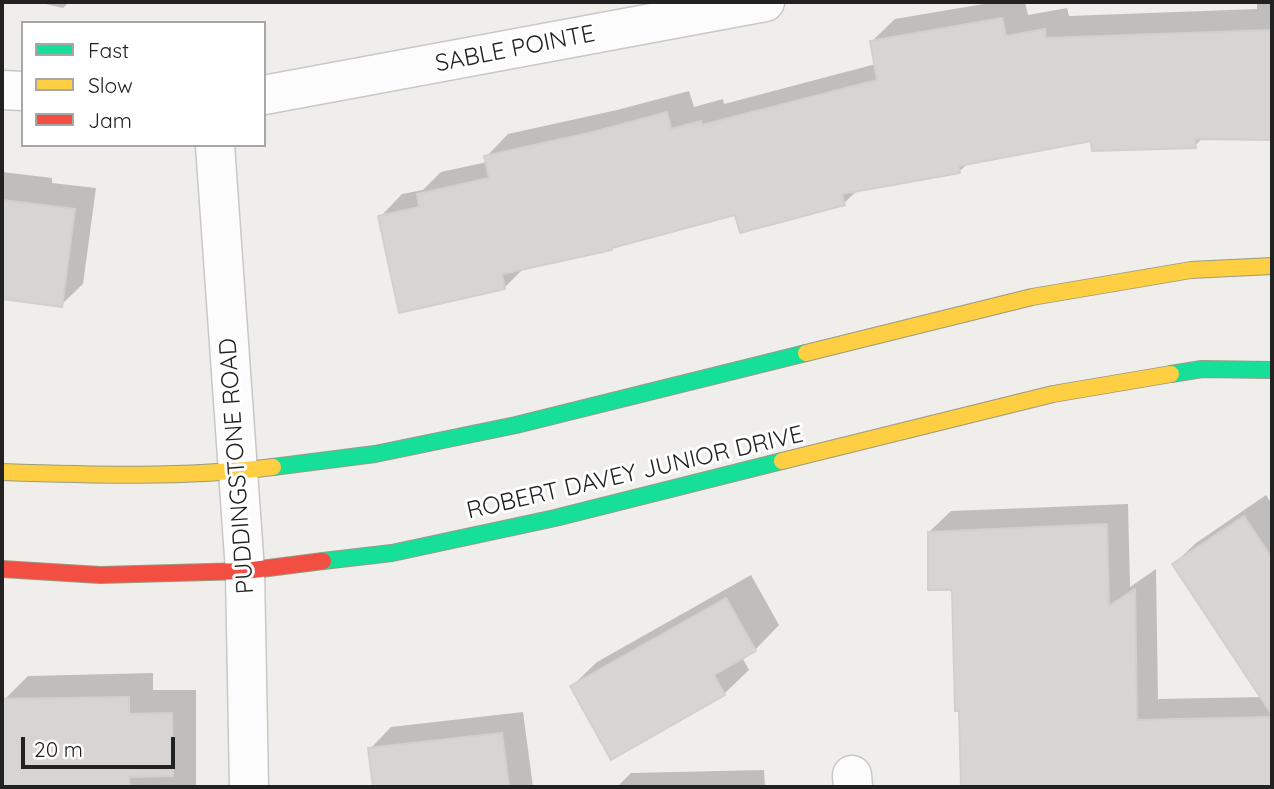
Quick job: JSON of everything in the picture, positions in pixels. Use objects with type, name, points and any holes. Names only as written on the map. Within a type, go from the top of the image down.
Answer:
[{"type":"main road","points":[[2,471],[100,475],[237,471],[375,454],[516,425],[1032,296],[1191,270],[1272,266]]},
{"type":"main road","name":"ROBERT DAVEY JUNIOR DRIVE","points":[[2,569],[100,575],[245,571],[392,552],[555,518],[1053,394],[1202,369],[1272,370]]},
{"type":"street","name":"SABLE POINTE","points":[[266,95],[765,2]]},
{"type":"street","points":[[2,90],[21,91]]},
{"type":"street","name":"PUDDINGSTONE ROAD","points":[[215,147],[245,571],[249,787]]},
{"type":"building","points":[[1002,18],[1006,36],[1045,29],[1046,38],[1272,30],[1272,140],[1195,139],[1196,148],[1092,151],[1091,141],[959,166],[960,173],[842,194],[845,205],[740,233],[735,215],[612,250],[502,274],[505,289],[399,313],[378,216],[419,207],[417,194],[489,178],[484,156],[593,132],[667,112],[671,129],[701,121],[702,125],[877,80],[870,41]]},
{"type":"building","points":[[2,200],[75,209],[62,307],[2,299]]},
{"type":"building","points":[[1244,516],[1272,558],[1272,715],[1172,564]]},
{"type":"building","points":[[1107,524],[1109,606],[1135,589],[1137,720],[1272,717],[1272,787],[961,787],[959,711],[955,711],[952,590],[928,590],[928,532]]},
{"type":"building","points":[[726,598],[756,651],[714,675],[725,695],[611,760],[570,686]]},
{"type":"building","points":[[129,697],[129,714],[172,713],[173,776],[129,777],[130,787],[2,787],[2,699]]},
{"type":"building","points":[[502,733],[509,787],[373,787],[368,748]]},
{"type":"traffic: fast","points":[[273,467],[375,454],[516,425],[806,353]]},
{"type":"traffic: fast","points":[[1171,374],[1202,369],[1272,370]]},
{"type":"traffic: fast","points":[[323,561],[392,553],[555,518],[782,461]]},
{"type":"traffic: slow","points":[[806,353],[1032,297],[1191,270],[1272,266]]},
{"type":"traffic: slow","points":[[782,461],[1053,394],[1171,374]]},
{"type":"traffic: slow","points":[[2,472],[172,474],[273,467]]},
{"type":"traffic: jam","points":[[2,569],[100,575],[245,571],[323,561]]}]
